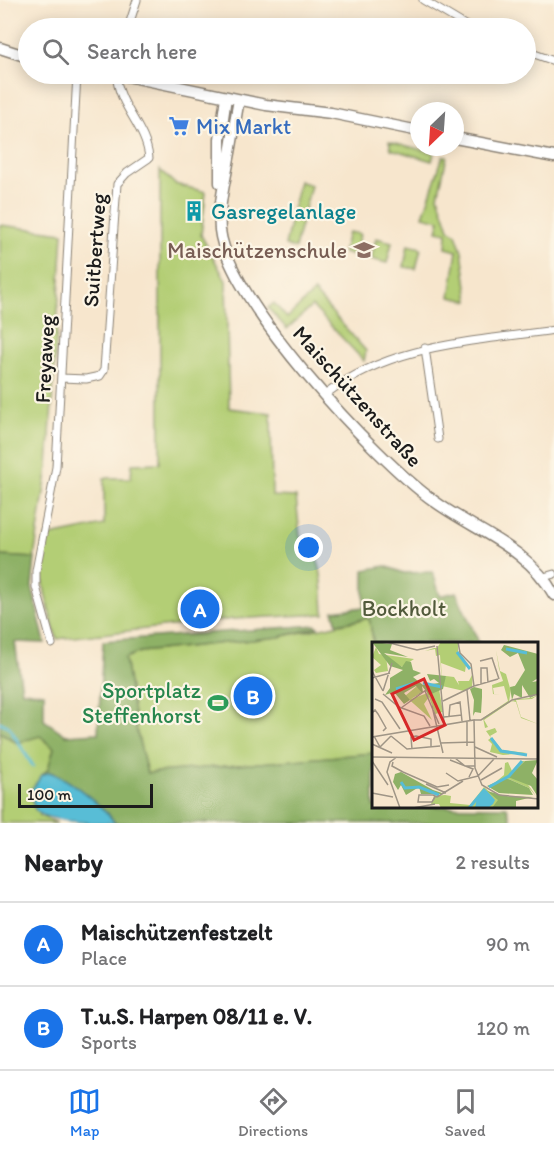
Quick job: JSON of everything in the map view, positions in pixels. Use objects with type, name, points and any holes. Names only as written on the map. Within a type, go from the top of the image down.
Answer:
[{"type":"street","points":[[131,18],[137,0]]},
{"type":"street","points":[[423,0],[453,18]]},
{"type":"street","points":[[1,52],[18,55]]},
{"type":"street","points":[[536,55],[554,61]]},
{"type":"street","name":"Freyaweg","points":[[52,644],[36,587],[36,571],[56,467],[76,84]]},
{"type":"street","name":"Suitbertweg","points":[[61,378],[86,380],[100,376],[104,370],[117,184],[126,173],[149,158],[148,143],[117,91],[117,84]]},
{"type":"street","points":[[164,84],[293,110],[331,113],[410,129]]},
{"type":"street","name":"Maischützenstraße","points":[[226,97],[219,156],[220,232],[238,281],[275,335],[405,479],[436,503],[517,553],[549,576],[554,595]]},
{"type":"street","name":"Maischützenstraße","points":[[221,202],[239,100]]},
{"type":"street","points":[[464,140],[554,157]]},
{"type":"street","points":[[326,394],[374,364],[425,348],[554,330]]},
{"type":"street","points":[[425,348],[438,439]]},
{"type":"green space","points":[[389,141],[410,147],[410,155],[391,149]]},
{"type":"green space","points":[[415,156],[433,156],[432,161]]},
{"type":"green space","points":[[443,156],[447,156],[438,196],[449,229],[456,234],[462,251],[469,301],[450,297],[457,251],[446,248],[447,233],[437,231],[440,220],[423,216]]},
{"type":"green space","points":[[160,170],[175,184],[206,192],[201,235],[226,281],[229,408],[271,413],[272,496],[296,497],[300,537],[314,553],[321,572],[324,614],[234,619],[57,639],[43,577],[46,537],[104,525],[104,478],[131,478],[132,464],[160,463]]},
{"type":"green space","points":[[299,181],[311,185],[295,248],[285,246]]},
{"type":"green space","points":[[0,225],[63,233],[48,466],[34,558],[0,556]]},
{"type":"green space","points":[[348,232],[360,234],[355,256],[343,253]]},
{"type":"green space","points":[[376,238],[392,242],[387,263],[371,259]]},
{"type":"green space","points":[[408,245],[421,248],[416,269],[404,267]]},
{"type":"green space","points":[[314,292],[366,351],[364,361],[312,306],[287,329],[268,308],[274,303],[287,318]]},
{"type":"green space","name":"Bockholt","points":[[0,556],[35,558],[32,587],[45,643],[15,642],[22,691],[44,693],[44,720],[66,735],[98,733],[103,641],[316,625],[318,627],[279,637],[140,652],[125,658],[137,733],[147,773],[372,753],[372,808],[507,808],[512,823],[115,823],[108,814],[57,774],[49,772],[42,775],[48,769],[54,748],[40,736],[17,743],[0,732]]},
{"type":"green space","name":"Bockholt","points":[[385,566],[404,573],[433,572],[440,596],[456,592],[479,642],[373,642],[369,618],[337,624],[333,611],[364,607],[364,570]]},
{"type":"green space","points":[[369,618],[373,642],[372,753],[147,773],[137,733],[125,658],[140,652],[279,637]]},
{"type":"green space","points":[[0,732],[17,743],[40,735],[54,748],[48,770],[42,775],[40,816],[57,823],[0,823]]},
{"type":"water","points":[[49,772],[85,793],[115,823],[59,820],[40,814],[34,807],[31,790],[42,775]]},
{"type":"waterway","points":[[0,722],[9,727],[33,766]]},
{"type":"place","name":"Mix Markt","points":[[179,126]]},
{"type":"place","name":"Gasregelanlage","points":[[194,211]]},
{"type":"place","name":"Maischützenschule","points":[[364,250]]},
{"type":"place","name":"Maischützenfestzelt","points":[[200,609]]},
{"type":"place","name":"T.u.S. Harpen 08/11 e. V.","points":[[253,696]]},
{"type":"place","name":"Sportplatz Steffenhorst","points":[[218,703]]}]
